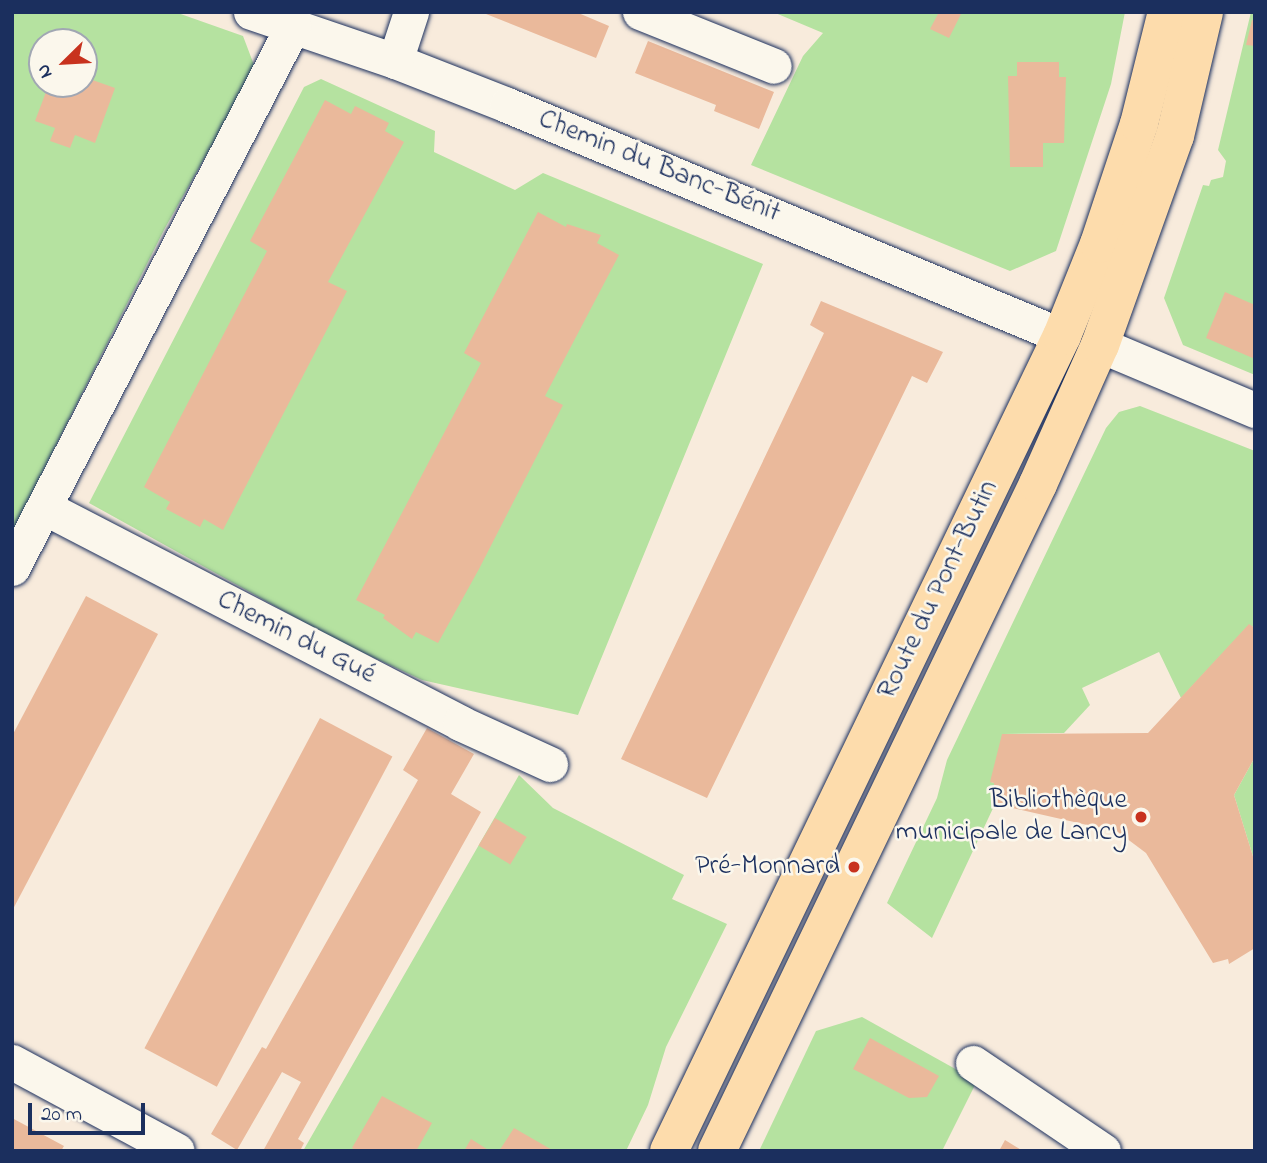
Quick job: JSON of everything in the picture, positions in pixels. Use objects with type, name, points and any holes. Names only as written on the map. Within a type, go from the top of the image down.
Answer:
[{"type":"main road","name":"Route du Pont-Butin","points":[[669,1151],[1062,335],[1099,244],[1139,124],[1167,12]]},
{"type":"main road","name":"Route du Pont-Butin","points":[[717,1151],[1038,484],[1100,345],[1175,136],[1204,12]]},
{"type":"street","name":"Chemin du Banc-Bénit","points":[[251,12],[395,61],[1062,335]]},
{"type":"street","points":[[395,61],[411,12]]},
{"type":"street","points":[[640,12],[774,66]]},
{"type":"street","points":[[12,568],[293,26]]},
{"type":"street","points":[[1100,345],[1255,410]]},
{"type":"street","name":"Chemin du Gué","points":[[44,507],[460,723],[550,764]]},
{"type":"street","points":[[12,1062],[177,1151]]},
{"type":"street","points":[[973,1063],[1102,1151]]},
{"type":"green space","points":[[12,12],[175,12],[243,36],[254,65],[249,80],[165,228],[12,533]]},
{"type":"green space","points":[[773,12],[1125,12],[1111,84],[1056,251],[1010,271],[751,165],[803,56],[823,33]]},
{"type":"green space","points":[[1251,12],[1255,12],[1255,375],[1183,345],[1164,298],[1203,185],[1209,186],[1211,180],[1223,177],[1226,161],[1218,150]]},
{"type":"green space","points":[[321,79],[435,131],[434,152],[515,190],[543,173],[763,264],[578,715],[422,680],[338,641],[89,503],[304,87]]},
{"type":"green space","points":[[1140,406],[1255,451],[1255,628],[1249,625],[1181,698],[1159,652],[1082,688],[1090,705],[1064,733],[1003,734],[991,782],[994,783],[995,804],[932,938],[887,903],[937,798],[947,760],[1106,428],[1119,412]]},
{"type":"green space","points":[[1255,757],[1255,863],[1234,795]]},
{"type":"green space","points":[[519,775],[553,808],[684,875],[672,899],[727,924],[666,1047],[648,1105],[626,1151],[303,1151]]},
{"type":"green space","points":[[862,1017],[977,1081],[942,1151],[759,1151],[816,1031]]},
{"type":"building","points":[[481,12],[576,12],[609,26],[596,58]]},
{"type":"building","points":[[939,12],[962,12],[949,38],[930,29]]},
{"type":"building","points":[[1252,20],[1255,21],[1255,46],[1246,45]]},
{"type":"building","points":[[648,41],[774,92],[759,129],[714,111],[716,105],[635,73]]},
{"type":"building","points":[[1017,62],[1059,62],[1059,77],[1066,77],[1064,143],[1043,143],[1043,167],[1010,167],[1008,76],[1017,76]]},
{"type":"building","points":[[98,82],[115,88],[95,143],[75,135],[70,148],[50,141],[55,128],[35,121],[44,98],[98,98]]},
{"type":"building","points":[[325,100],[351,114],[355,106],[389,123],[385,131],[404,142],[328,282],[347,291],[223,530],[204,519],[200,527],[166,509],[170,502],[144,487],[267,251],[250,241]]},
{"type":"building","points":[[538,212],[566,227],[567,224],[601,235],[597,243],[619,255],[545,396],[563,405],[479,569],[438,643],[416,632],[412,639],[383,618],[385,615],[356,600],[481,363],[464,353]]},
{"type":"building","points":[[1225,292],[1255,305],[1255,359],[1206,338]]},
{"type":"building","points":[[821,301],[943,352],[927,383],[912,376],[707,798],[621,759],[824,333],[810,325]]},
{"type":"building","points":[[86,596],[158,634],[12,911],[12,736]]},
{"type":"building","points":[[1249,624],[1255,628],[1255,757],[1234,795],[1255,863],[1255,948],[1229,964],[1228,959],[1213,963],[1146,853],[1118,832],[995,804],[994,783],[990,782],[1002,734],[1148,733]]},
{"type":"building","points":[[320,718],[392,756],[217,1087],[144,1048]]},
{"type":"building","points":[[427,728],[474,754],[451,794],[481,812],[298,1139],[304,1143],[300,1151],[263,1151],[301,1082],[282,1072],[237,1150],[211,1134],[262,1047],[266,1049],[418,780],[403,770]]},
{"type":"building","points":[[495,818],[527,837],[510,864],[479,845]]},
{"type":"building","points":[[870,1038],[939,1076],[927,1097],[909,1098],[853,1069]]},
{"type":"building","points":[[382,1096],[432,1123],[416,1151],[358,1151],[352,1148]]},
{"type":"building","points":[[12,1118],[64,1146],[61,1151],[12,1151]]},
{"type":"building","points":[[514,1128],[554,1151],[499,1151]]},
{"type":"building","points":[[471,1139],[490,1151],[464,1151]]},
{"type":"building","points":[[1005,1140],[1023,1151],[999,1151]]},
{"type":"place","name":"Bibliothèque municipale de Lancy","points":[[1141,817]]},
{"type":"place","name":"Pré-Monnard","points":[[854,867]]}]
